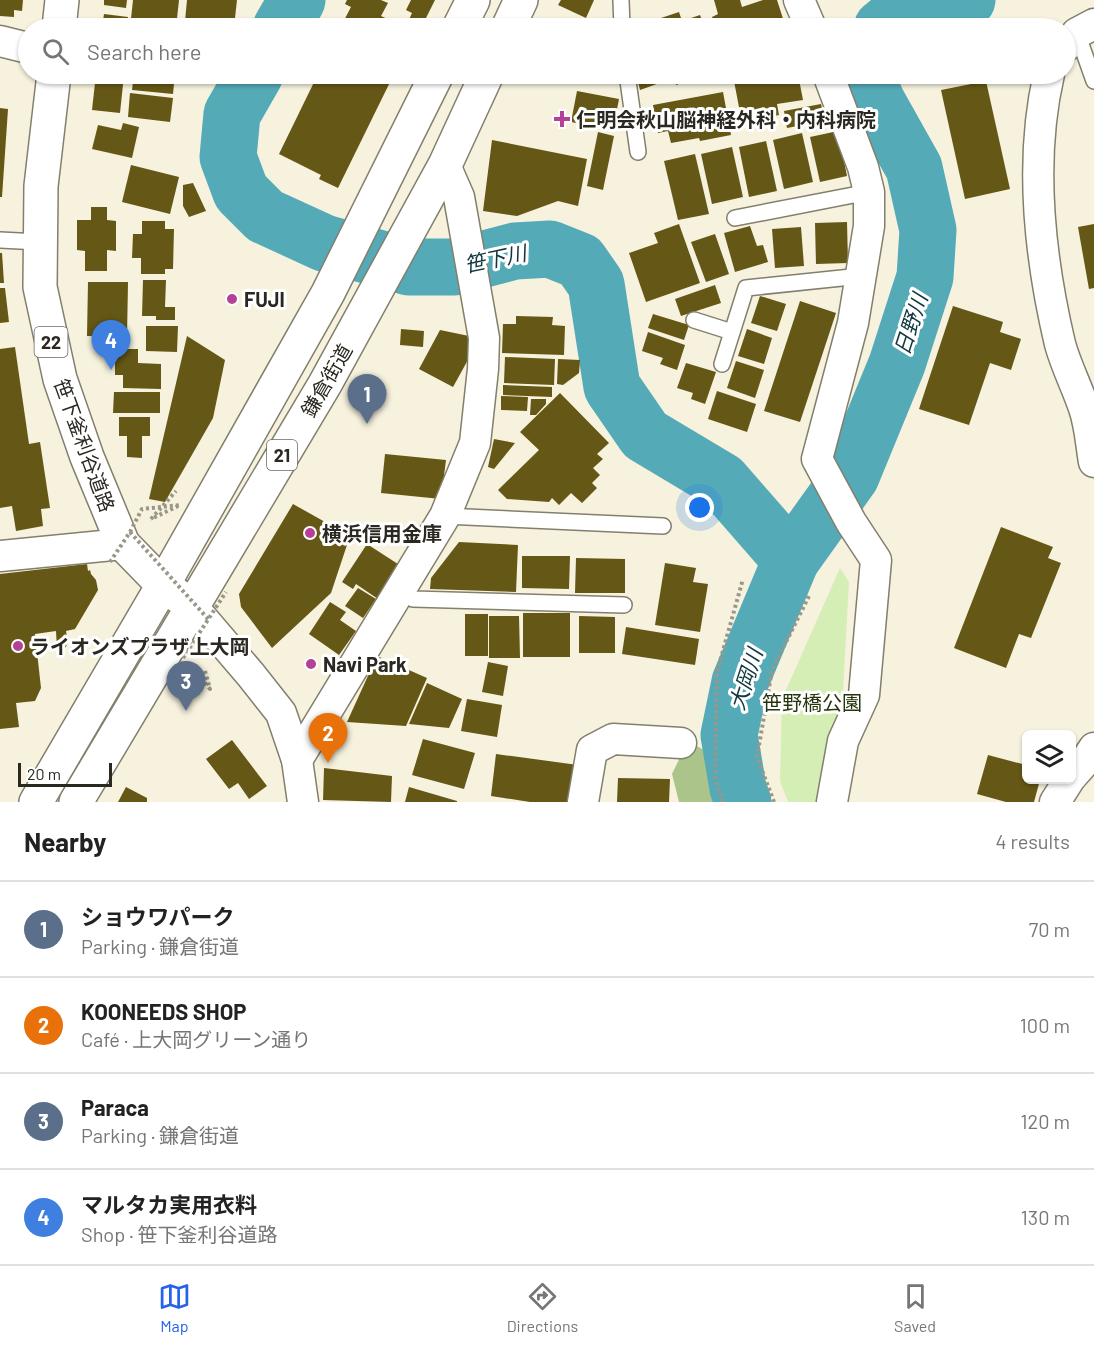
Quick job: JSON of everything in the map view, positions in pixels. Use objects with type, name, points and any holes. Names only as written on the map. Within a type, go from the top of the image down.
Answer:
[{"type":"main road","points":[[60,18],[62,0]]},
{"type":"main road","points":[[464,18],[473,0]]},
{"type":"main road","points":[[513,18],[521,0]]},
{"type":"main road","name":"笹下釜利谷道路","points":[[53,84],[40,186],[40,286],[60,380],[121,546],[163,585],[200,613]]},
{"type":"main road","name":"鎌倉街道","points":[[36,802],[163,585],[328,293],[432,84]]},
{"type":"main road","name":"鎌倉街道","points":[[76,802],[200,613],[445,165],[482,84]]},
{"type":"street","points":[[799,0],[807,18]]},
{"type":"street","points":[[0,41],[18,46]]},
{"type":"street","points":[[832,84],[862,167],[868,192],[869,226],[853,323],[817,459],[851,522],[876,560],[864,695],[843,741],[832,802]]},
{"type":"street","points":[[1046,84],[1043,98],[1039,159],[1039,199],[1044,257],[1061,346],[1090,410],[1094,462]]},
{"type":"street","points":[[297,760],[445,516],[475,443],[484,338],[459,197],[445,165]]},
{"type":"street","points":[[0,556],[121,546]]},
{"type":"street","points":[[200,613],[281,713],[297,760],[303,802]]},
{"type":"street","points":[[583,802],[592,750],[613,739],[681,743]]},
{"type":"street","points":[[1076,771],[1094,748]]},
{"type":"street","points":[[1055,802],[1066,784]]},
{"type":"lane","points":[[621,0],[622,18]]},
{"type":"lane","points":[[1079,34],[1094,81]]},
{"type":"lane","points":[[628,84],[638,152]]},
{"type":"lane","points":[[735,218],[868,192]]},
{"type":"lane","points":[[0,240],[39,242]]},
{"type":"lane","points":[[722,364],[746,288],[861,276]]},
{"type":"lane","points":[[694,320],[732,332]]},
{"type":"lane","points":[[445,516],[663,526]]},
{"type":"lane","points":[[398,592],[413,598],[624,605]]},
{"type":"path","points":[[151,519],[180,505],[142,509],[121,546],[200,613]]},
{"type":"path","points":[[723,802],[715,778],[717,672],[743,579]]},
{"type":"path","points":[[203,667],[210,688],[183,658],[200,613],[226,592]]},
{"type":"path","points":[[774,802],[757,757],[772,670],[808,596]]},
{"type":"green space","name":"笹野橋公園","points":[[840,568],[849,582],[843,690],[822,802],[788,802],[780,781],[782,699]]},
{"type":"green space","points":[[688,741],[718,758],[726,802],[679,802],[672,774]]},
{"type":"building","points":[[0,0],[23,0],[22,11],[14,10],[14,17],[0,16]]},
{"type":"building","points":[[104,0],[127,0],[126,8],[104,5]]},
{"type":"building","points":[[133,0],[179,0],[177,18],[131,18]]},
{"type":"building","points":[[187,0],[237,0],[235,18],[185,18]]},
{"type":"building","points":[[347,0],[381,0],[388,3],[381,16],[385,18],[345,18],[351,7],[345,4]]},
{"type":"building","points":[[411,0],[435,0],[426,18],[410,18],[412,13],[406,10]]},
{"type":"building","points":[[561,0],[594,0],[586,18],[558,5]]},
{"type":"building","points":[[714,0],[740,0],[742,7],[763,0],[777,0],[783,18],[712,18],[718,14]]},
{"type":"building","points":[[679,12],[681,18],[661,18]]},
{"type":"building","points":[[104,14],[128,17],[128,18],[103,18]]},
{"type":"building","points":[[95,84],[123,84],[120,113],[92,110]]},
{"type":"building","points":[[133,84],[174,84],[173,94],[132,90]]},
{"type":"building","points":[[313,84],[389,84],[338,188],[319,179],[321,175],[279,154]]},
{"type":"building","points":[[638,84],[657,84],[640,90]]},
{"type":"building","points":[[735,84],[800,84],[803,100],[777,104],[779,115],[742,123]]},
{"type":"building","points":[[971,84],[987,84],[1010,189],[965,199],[941,90]]},
{"type":"building","points":[[577,91],[619,99],[613,130],[571,122]]},
{"type":"building","points":[[723,92],[731,135],[700,141],[699,138],[671,143],[668,131],[658,133],[653,105]]},
{"type":"building","points":[[130,93],[173,98],[170,122],[128,117]]},
{"type":"building","points":[[821,104],[825,121],[787,128],[784,111]]},
{"type":"building","points":[[0,108],[8,109],[2,197],[0,197]]},
{"type":"building","points":[[123,123],[139,127],[132,158],[92,149],[98,125],[121,130]]},
{"type":"building","points":[[838,131],[847,176],[820,182],[810,137]]},
{"type":"building","points":[[598,132],[614,136],[603,190],[587,186]]},
{"type":"building","points":[[802,133],[813,182],[784,189],[773,140]]},
{"type":"building","points":[[492,140],[587,159],[578,206],[558,201],[517,216],[483,211]]},
{"type":"building","points":[[766,141],[777,191],[749,197],[739,147]]},
{"type":"building","points":[[732,147],[743,197],[712,204],[701,154]]},
{"type":"building","points":[[695,154],[709,214],[678,220],[664,161]]},
{"type":"building","points":[[131,165],[179,177],[170,214],[122,202]]},
{"type":"building","points":[[193,183],[206,211],[189,217],[183,206],[183,185]]},
{"type":"building","points":[[91,207],[107,207],[107,220],[116,221],[116,251],[107,250],[107,271],[85,271],[85,251],[77,250],[77,220],[91,220]]},
{"type":"building","points":[[142,221],[165,221],[165,229],[174,229],[173,269],[165,269],[165,274],[141,274],[141,258],[132,258],[133,234],[142,234]]},
{"type":"building","points":[[847,222],[848,263],[816,264],[815,223]]},
{"type":"building","points":[[679,224],[700,283],[646,302],[629,253],[658,243],[654,233]]},
{"type":"building","points":[[1094,224],[1094,288],[1089,289],[1078,227]]},
{"type":"building","points":[[750,226],[757,246],[763,245],[768,262],[735,272],[724,233]]},
{"type":"building","points":[[801,227],[804,266],[775,268],[772,229]]},
{"type":"building","points":[[715,234],[729,274],[706,282],[691,242]]},
{"type":"building","points":[[0,253],[2,253],[4,283],[0,283]]},
{"type":"building","points":[[143,280],[166,280],[165,307],[175,307],[175,320],[156,320],[156,316],[142,316]]},
{"type":"building","points":[[88,282],[128,282],[127,337],[87,336]]},
{"type":"building","points":[[715,285],[721,303],[681,316],[675,299]]},
{"type":"building","points":[[0,288],[5,288],[9,322],[0,323]]},
{"type":"building","points":[[760,296],[786,304],[777,331],[751,323]]},
{"type":"building","points":[[800,301],[836,313],[800,422],[764,411]]},
{"type":"building","points":[[953,306],[1003,322],[1000,332],[1021,339],[1011,370],[990,363],[969,425],[919,409]]},
{"type":"building","points":[[653,314],[689,325],[684,340],[648,328]]},
{"type":"building","points":[[516,316],[553,317],[552,325],[565,326],[564,355],[502,353],[503,324],[516,324]]},
{"type":"building","points":[[146,326],[178,326],[177,352],[146,351]]},
{"type":"building","points":[[401,329],[424,331],[423,347],[400,345]]},
{"type":"building","points":[[747,329],[772,338],[764,364],[738,356]]},
{"type":"building","points":[[440,330],[469,336],[469,358],[453,387],[419,369]]},
{"type":"building","points":[[648,332],[685,345],[677,370],[660,364],[663,358],[642,351]]},
{"type":"building","points":[[187,336],[225,360],[213,418],[165,502],[149,499]]},
{"type":"building","points":[[15,347],[29,444],[40,442],[50,508],[41,509],[43,526],[16,531],[12,506],[0,508],[0,349]]},
{"type":"building","points":[[115,349],[138,349],[138,363],[161,364],[161,389],[123,388],[123,375],[115,375]]},
{"type":"building","points":[[505,357],[555,359],[554,385],[504,383]]},
{"type":"building","points":[[558,359],[580,360],[579,373],[563,385],[557,384]]},
{"type":"building","points":[[736,361],[764,370],[755,398],[727,388]]},
{"type":"building","points":[[686,363],[716,372],[705,404],[691,399],[693,393],[677,388]]},
{"type":"building","points":[[503,385],[552,387],[552,397],[503,395]]},
{"type":"building","points":[[717,391],[756,404],[747,432],[708,419]]},
{"type":"building","points":[[114,392],[160,392],[160,413],[113,413]]},
{"type":"building","points":[[560,393],[609,443],[597,454],[603,459],[593,468],[600,475],[592,483],[597,488],[582,503],[571,493],[559,505],[552,498],[549,502],[507,499],[498,490],[539,450],[520,432]]},
{"type":"building","points":[[501,396],[528,397],[527,411],[501,410]]},
{"type":"building","points":[[531,399],[546,399],[546,404],[536,415],[530,415]]},
{"type":"building","points":[[119,417],[150,417],[150,436],[142,436],[142,458],[127,457],[127,436],[119,436]]},
{"type":"building","points":[[494,439],[515,443],[494,469],[488,467]]},
{"type":"building","points":[[385,454],[446,460],[441,499],[381,493]]},
{"type":"building","points":[[293,504],[350,536],[331,593],[272,648],[241,607],[239,594]]},
{"type":"building","points":[[1001,527],[1053,547],[1048,558],[1061,563],[1031,638],[1019,634],[1006,668],[954,648]]},
{"type":"building","points":[[459,542],[518,545],[516,592],[430,589],[431,578]]},
{"type":"building","points":[[367,544],[401,566],[378,599],[356,584],[353,589],[342,582]]},
{"type":"building","points":[[522,556],[570,556],[569,589],[522,588]]},
{"type":"building","points":[[576,558],[625,559],[625,593],[575,593]]},
{"type":"building","points":[[665,563],[696,568],[693,582],[708,584],[700,632],[655,625]]},
{"type":"building","name":"ライオンズプラザ上大岡","points":[[87,564],[88,571],[90,570],[96,580],[98,590],[75,629],[66,631],[68,643],[65,648],[57,649],[56,631],[35,634],[41,688],[35,701],[16,703],[19,727],[0,729],[0,574]]},
{"type":"building","points":[[358,588],[376,599],[363,618],[345,606]]},
{"type":"building","points":[[330,602],[346,612],[340,620],[356,631],[339,655],[309,634]]},
{"type":"building","points":[[523,613],[570,613],[570,657],[523,657]]},
{"type":"building","points":[[465,614],[488,614],[488,656],[465,656]]},
{"type":"building","points":[[489,616],[519,616],[520,658],[489,658]]},
{"type":"building","points":[[579,616],[615,617],[615,653],[579,653]]},
{"type":"building","points":[[626,627],[699,639],[695,665],[622,654]]},
{"type":"building","points":[[377,656],[427,678],[406,726],[347,722]]},
{"type":"building","points":[[488,662],[508,666],[503,696],[482,692]]},
{"type":"building","points":[[427,683],[462,699],[449,728],[409,724]]},
{"type":"building","points":[[467,699],[502,705],[497,737],[461,731]]},
{"type":"building","points":[[423,739],[475,753],[464,789],[412,775]]},
{"type":"building","points":[[232,740],[267,786],[249,799],[238,783],[229,789],[206,759]]},
{"type":"building","points":[[496,754],[578,765],[572,802],[530,802],[491,796]]},
{"type":"building","points":[[988,755],[1022,764],[1022,784],[1039,784],[1034,802],[1006,802],[977,794]]},
{"type":"building","points":[[324,768],[392,776],[391,802],[323,800]]},
{"type":"building","points":[[618,778],[670,779],[669,802],[617,802]]},
{"type":"building","points":[[126,787],[147,798],[147,802],[118,802]]},
{"type":"building","points":[[409,787],[457,801],[457,802],[405,802]]},
{"type":"waterway","name":"笹下川","points":[[287,18],[297,0]]},
{"type":"waterway","name":"日野川","points":[[894,18],[967,0]]},
{"type":"waterway","name":"笹下川","points":[[249,84],[232,114],[228,157],[241,192],[265,216],[324,243],[409,267],[454,267],[515,251],[550,249],[580,261],[596,284],[612,387],[645,435],[722,481],[791,560]]},
{"type":"waterway","name":"日野川","points":[[743,802],[738,788],[729,735],[740,682],[791,560],[851,476],[897,364],[925,277],[928,230],[914,168],[869,84]]},
{"type":"place","name":"仁明会秋山脳神経外科・内科病院","points":[[562,119]]},
{"type":"place","name":"FUJI","points":[[232,299]]},
{"type":"place","name":"マルタカ実用衣料","points":[[111,370]]},
{"type":"place","name":"ショウワパーク","points":[[367,424]]},
{"type":"place","name":"横浜信用金庫","points":[[310,533]]},
{"type":"place","name":"ライオンズプラザ上大岡","points":[[18,646]]},
{"type":"place","name":"Navi Park","points":[[311,664]]},
{"type":"place","name":"Paraca","points":[[186,711]]},
{"type":"place","name":"KOONEEDS SHOP","points":[[328,763]]},
{"type":"water label","name":"大岡川","points":[[745,679]]}]
